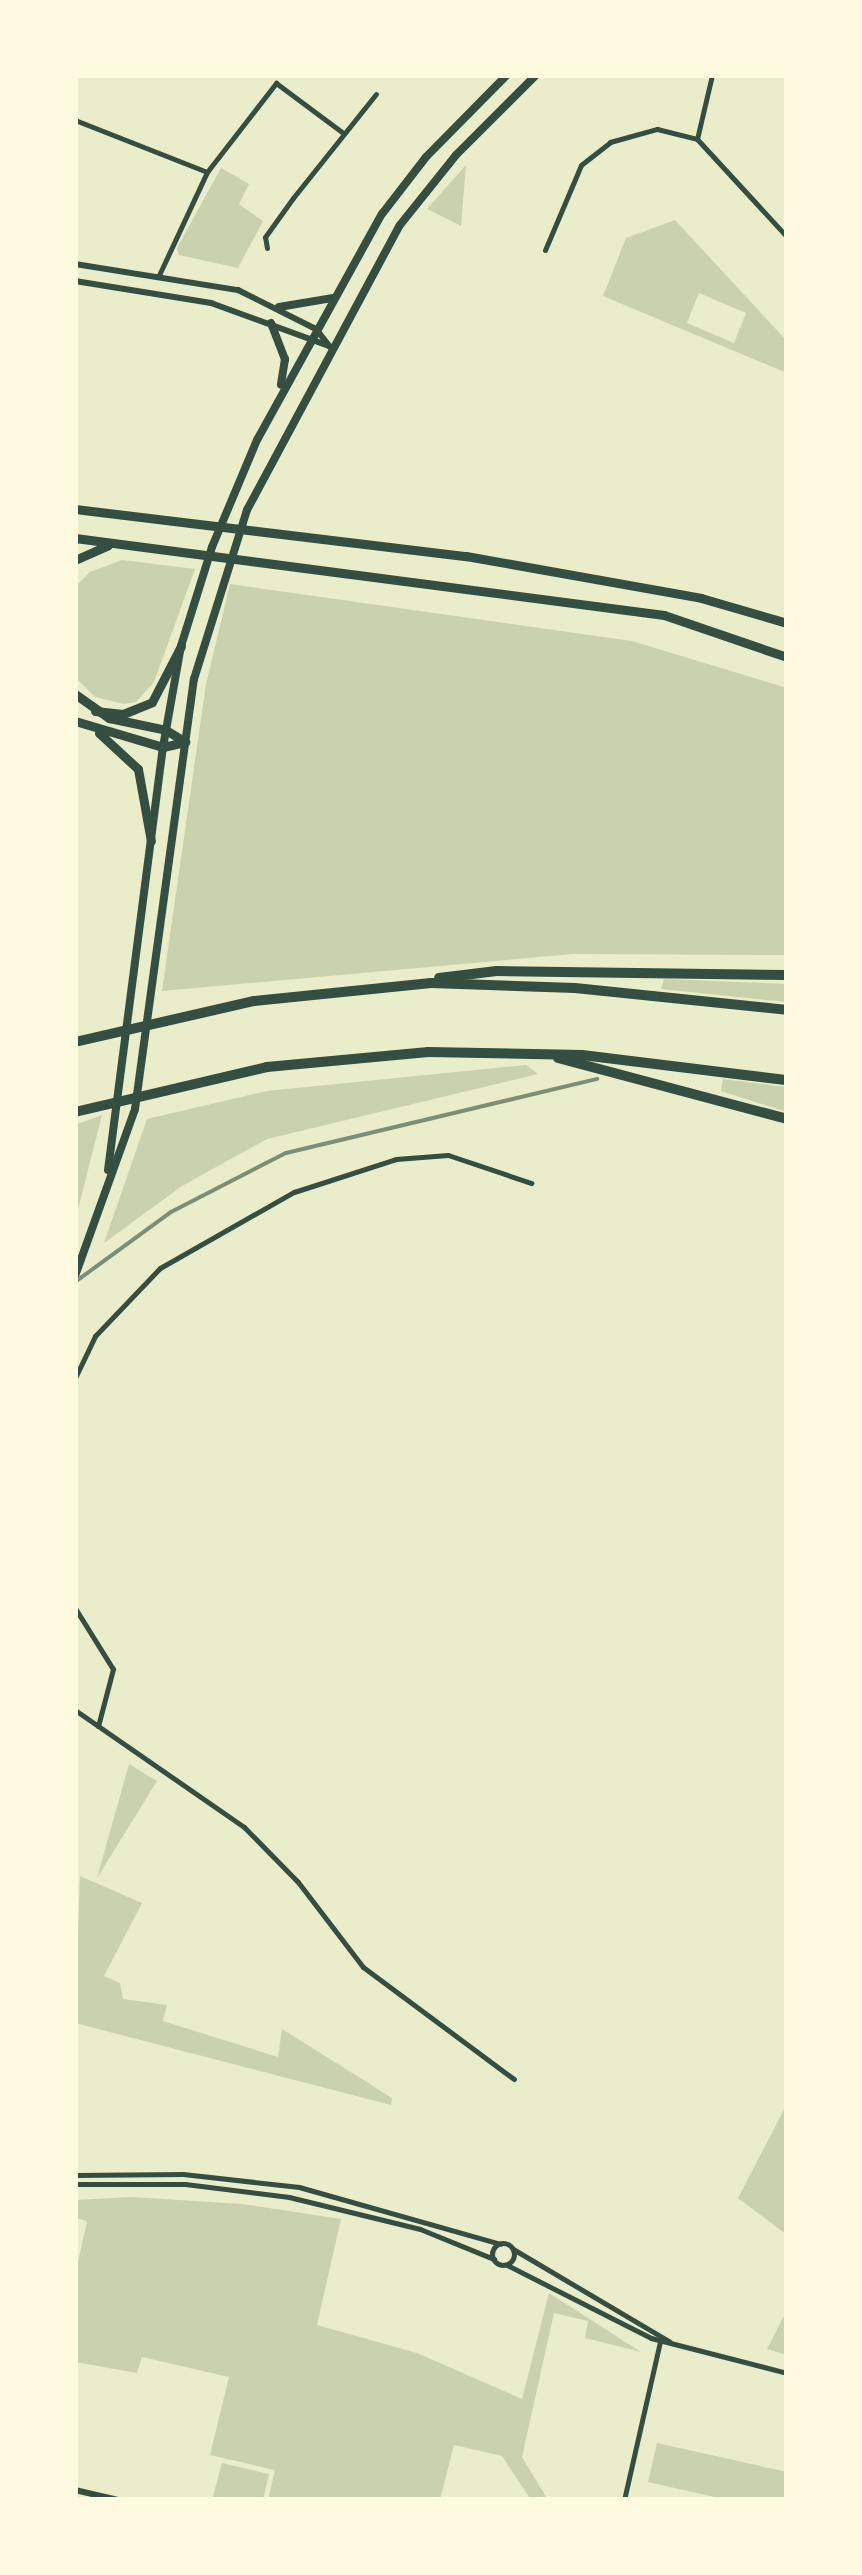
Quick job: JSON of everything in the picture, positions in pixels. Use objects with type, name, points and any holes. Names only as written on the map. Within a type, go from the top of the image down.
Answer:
[{"type":"highway","points":[[75,1042],[220,1007],[497,971],[787,975]]},
{"type":"highway","points":[[360,988],[518,984],[787,1010]]},
{"type":"highway","points":[[533,1052],[787,1119]]},
{"type":"highway","points":[[75,1112],[210,1078],[359,1056],[533,1052],[787,1080]]},
{"type":"main road","points":[[108,1174],[166,730],[182,646],[227,507],[332,298],[406,181],[507,75]]},
{"type":"main road","points":[[75,1276],[108,1174],[127,1139],[140,1085],[185,742],[203,643],[247,510],[330,346],[422,194],[536,75]]},
{"type":"main road","points":[[279,307],[332,298]]},
{"type":"main road","points":[[271,324],[285,359],[280,395]]},
{"type":"main road","points":[[75,509],[306,534],[568,572],[772,618],[787,625]]},
{"type":"main road","points":[[75,538],[664,614],[787,657]]},
{"type":"main road","points":[[75,560],[114,544]]},
{"type":"main road","points":[[96,711],[123,714],[152,702],[182,646]]},
{"type":"main road","points":[[75,694],[96,711],[166,730],[185,742]]},
{"type":"main road","points":[[75,721],[99,733],[163,747],[185,742]]},
{"type":"main road","points":[[99,733],[138,769],[151,840]]},
{"type":"street","points":[[697,140],[712,75]]},
{"type":"street","points":[[159,274],[207,172],[276,84],[342,132]]},
{"type":"street","points":[[266,248],[265,238],[342,132],[376,94]]},
{"type":"street","points":[[75,120],[207,172]]},
{"type":"street","points":[[545,250],[571,180],[594,153],[640,130],[674,130],[697,140],[787,237]]},
{"type":"street","points":[[75,264],[159,274],[238,290],[279,307],[316,329],[330,346]]},
{"type":"street","points":[[75,281],[211,303],[271,324],[308,344],[330,346]]},
{"type":"street","points":[[75,1378],[95,1336],[160,1268],[294,1192],[396,1160],[448,1155],[531,1184]]},
{"type":"street","points":[[75,1608],[113,1669],[98,1726]]},
{"type":"street","points":[[75,1710],[244,1828],[298,1882],[363,1967],[514,2079]]},
{"type":"street","points":[[75,2175],[182,2174],[299,2187],[513,2249],[661,2339]]},
{"type":"street","points":[[75,2184],[185,2184],[289,2197],[420,2229],[506,2265],[681,2349],[787,2373]]},
{"type":"street","points":[[494,2260],[500,2244]]},
{"type":"street","points":[[506,2265],[513,2249]]},
{"type":"street","points":[[624,2500],[661,2339]]},
{"type":"street","points":[[75,2490],[118,2500]]},
{"type":"green space","points":[[466,165],[461,226],[427,209]]},
{"type":"green space","points":[[221,168],[249,184],[239,204],[263,221],[238,268],[179,255],[177,248]]},
{"type":"green space","points":[[675,220],[787,341],[787,373],[603,296],[626,238]],"holes":[[[699,293],[746,313],[734,343],[687,323]]]},
{"type":"green space","points":[[122,560],[195,569],[154,682],[136,702],[124,704],[95,697],[75,677],[75,587],[90,572]]},
{"type":"green space","points":[[230,584],[632,641],[787,688],[787,955],[573,954],[162,991],[206,684]]},
{"type":"green space","points":[[664,979],[787,984],[787,1002],[661,989]]},
{"type":"green space","points":[[526,1065],[538,1074],[267,1139],[182,1186],[104,1243],[147,1119],[267,1091]]},
{"type":"green space","points":[[723,1079],[787,1087],[787,1112],[721,1091]]},
{"type":"green space","points":[[102,1115],[75,1221],[75,1125]]},
{"type":"green space","points":[[129,1764],[157,1781],[97,1878]]},
{"type":"green space","points":[[80,1876],[142,1903],[104,1976],[120,1983],[123,1999],[167,2005],[163,2021],[278,2057],[282,2029],[392,2098],[391,2105],[75,2023]]},
{"type":"green space","points":[[787,2104],[787,2235],[738,2198]]},
{"type":"green space","points":[[132,2197],[242,2204],[341,2219],[317,2325],[417,2353],[522,2399],[549,2293],[641,2352],[585,2338],[588,2321],[554,2313],[522,2457],[548,2500],[531,2500],[502,2456],[454,2445],[440,2500],[268,2500],[275,2470],[210,2455],[229,2377],[142,2357],[137,2373],[75,2362],[75,2276],[87,2221],[75,2218],[75,2200]]},
{"type":"green space","points":[[787,2310],[787,2355],[767,2349]]},
{"type":"green space","points":[[657,2443],[787,2472],[787,2500],[728,2500],[648,2482]]},
{"type":"green space","points":[[222,2463],[269,2474],[263,2500],[212,2500]]},
{"type":"railway","points":[[75,1282],[171,1212],[286,1153],[597,1079]]}]
